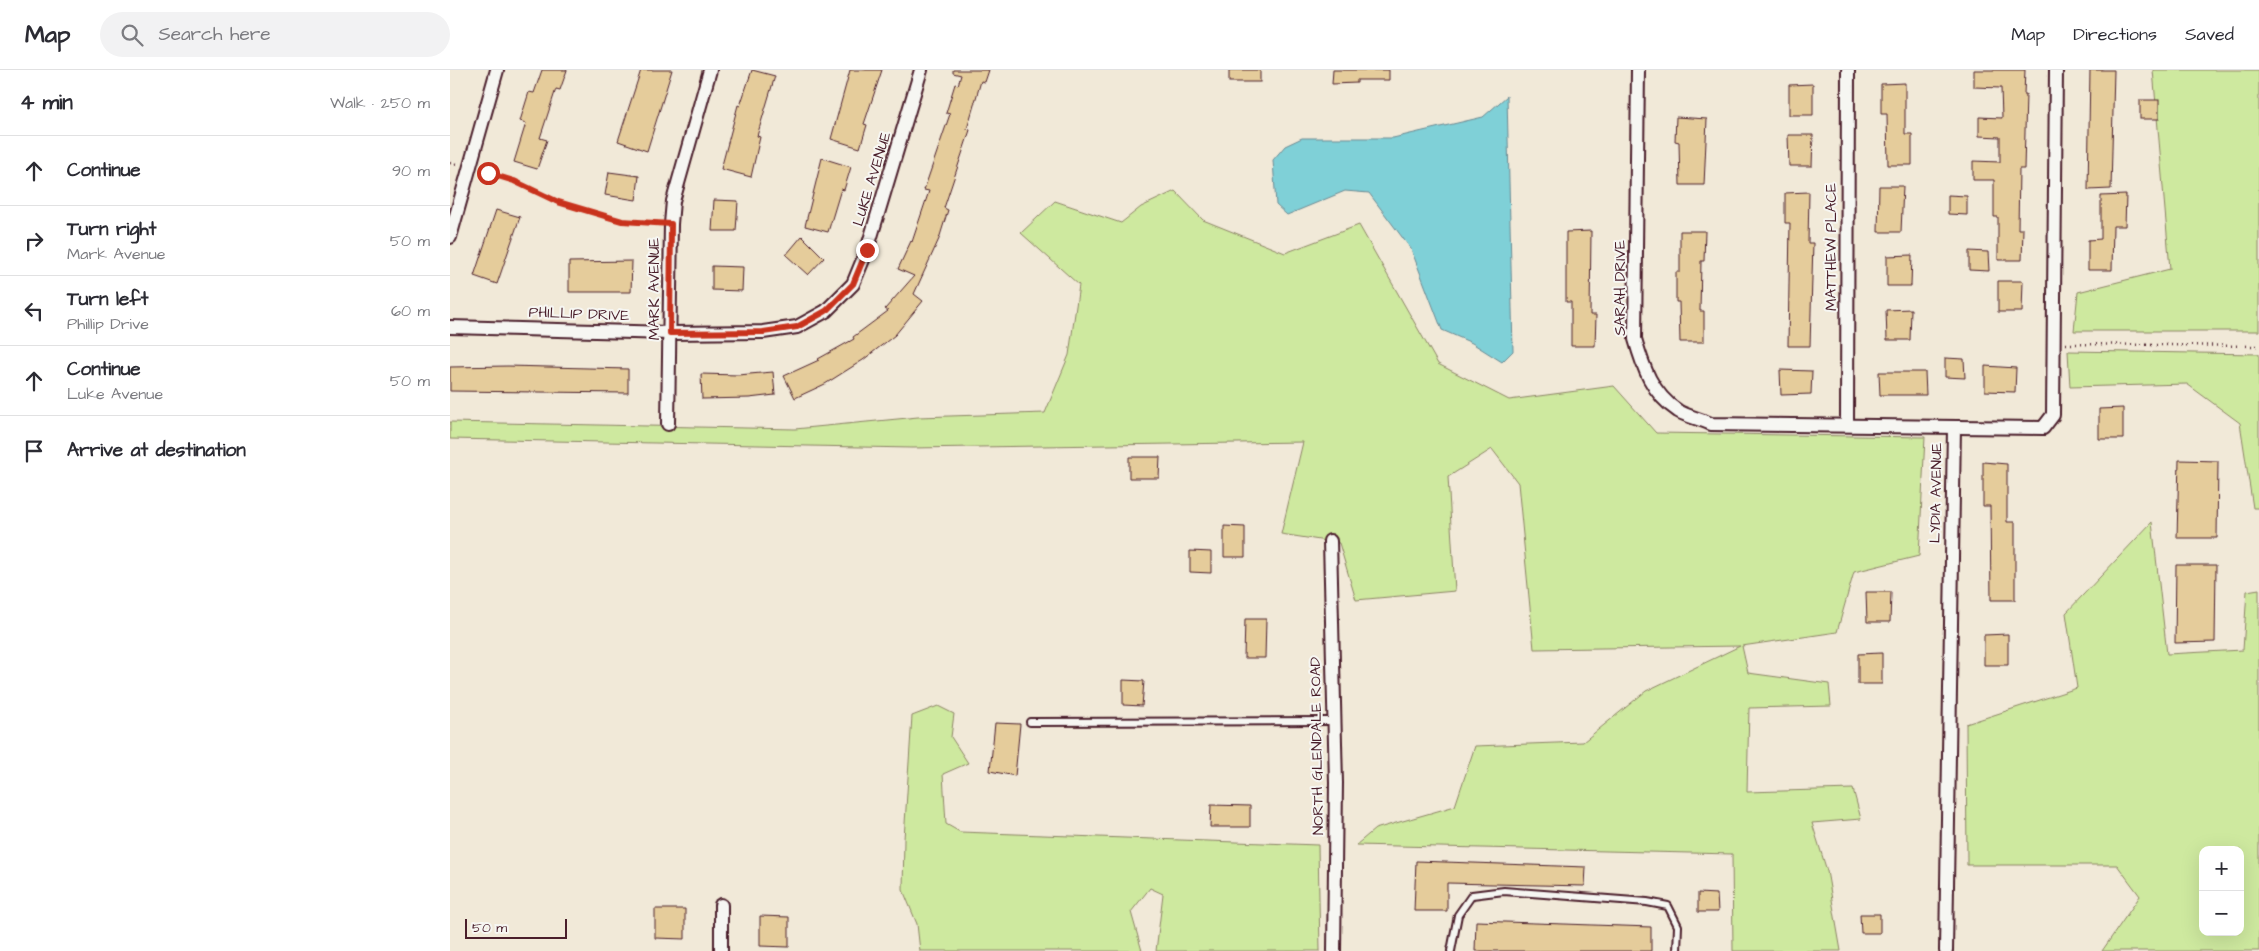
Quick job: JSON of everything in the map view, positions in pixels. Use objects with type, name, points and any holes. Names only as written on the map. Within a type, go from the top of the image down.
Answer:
[{"type":"street","points":[[450,237],[497,70]]},
{"type":"street","name":"MARK AVENUE","points":[[668,424],[673,201],[710,70]]},
{"type":"street","name":"LUKE AVENUE","points":[[797,327],[826,311],[853,284],[867,250],[921,70]]},
{"type":"street","name":"SARAH DRIVE","points":[[1638,70],[1635,339],[1642,366],[1654,388],[1678,411],[1711,424],[1846,424],[1954,427]]},
{"type":"street","name":"MATTHEW PLACE","points":[[1846,424],[1848,70]]},
{"type":"street","name":"LYDIA AVENUE","points":[[1946,951],[1954,427],[2043,428],[2053,415],[2056,70]]},
{"type":"street","name":"PHILLIP DRIVE","points":[[450,327],[670,333],[763,332],[797,327]]},
{"type":"street","name":"NORTH GLENDALE ROAD","points":[[1330,541],[1336,783],[1334,951]]},
{"type":"street","points":[[721,905],[721,951]]},
{"type":"lane","points":[[1030,722],[1333,721]]},
{"type":"lane","points":[[1451,951],[1458,915],[1472,895],[1504,891],[1646,902],[1668,906],[1678,926],[1677,951]]},
{"type":"path","points":[[450,163],[514,181],[558,202],[622,221],[671,224]]},
{"type":"path","points":[[2055,344],[2259,346]]},
{"type":"green space","points":[[2153,70],[2259,70],[2259,331],[2074,331],[2078,292],[2170,269]]},
{"type":"green space","points":[[1175,191],[1203,220],[1285,253],[1359,225],[1438,364],[1509,400],[1614,386],[1656,433],[1925,437],[1919,556],[1854,572],[1837,632],[1742,646],[1748,673],[1829,684],[1831,706],[1749,708],[1747,792],[1853,789],[1861,819],[1812,823],[1827,871],[1841,951],[1733,951],[1732,854],[1356,845],[1375,829],[1455,806],[1475,746],[1583,742],[1646,691],[1740,646],[1534,649],[1518,483],[1492,449],[1448,477],[1455,591],[1356,600],[1339,543],[1281,534],[1303,442],[912,448],[450,439],[450,422],[795,429],[918,417],[1045,413],[1069,355],[1079,285],[1021,233],[1055,201],[1121,223],[1141,207]]},
{"type":"green space","points":[[2068,351],[2259,354],[2259,508],[2253,508],[2240,423],[2187,384],[2070,387]]},
{"type":"green space","points":[[2152,522],[2167,654],[2243,650],[2247,591],[2259,589],[2259,951],[2102,951],[2140,896],[2117,865],[1967,865],[1966,724],[2077,688],[2066,613]]},
{"type":"green space","points":[[938,706],[954,714],[951,737],[968,763],[943,774],[946,824],[960,832],[1318,845],[1320,951],[1156,951],[1163,894],[1150,888],[1131,912],[1142,951],[920,951],[917,924],[903,890],[904,839],[912,716]]},
{"type":"water","points":[[1507,96],[1513,351],[1502,362],[1472,343],[1442,330],[1411,249],[1369,193],[1345,191],[1287,215],[1276,205],[1273,160],[1285,146],[1302,138],[1393,138],[1483,117]]},
{"type":"building","points":[[542,70],[567,70],[560,90],[556,89],[540,138],[547,140],[537,169],[514,162],[526,123],[520,121],[529,92],[534,93]]},
{"type":"building","points":[[641,70],[672,70],[647,151],[618,141]]},
{"type":"building","points":[[752,70],[775,76],[757,136],[760,137],[751,177],[721,169],[738,105],[740,106]]},
{"type":"building","points":[[850,70],[882,70],[864,124],[867,125],[860,148],[831,139]]},
{"type":"building","points":[[953,70],[989,70],[985,82],[981,81],[967,129],[970,130],[944,208],[948,210],[939,239],[914,294],[923,301],[895,335],[863,360],[825,384],[795,398],[784,376],[819,360],[854,339],[853,337],[888,311],[885,309],[914,276],[898,269],[912,242],[929,191],[924,190],[950,114],[946,113],[955,84],[958,85],[961,75],[953,73]]},
{"type":"building","points":[[1229,70],[1260,70],[1260,82],[1229,82]]},
{"type":"building","points":[[1333,70],[1389,70],[1389,80],[1357,80],[1357,83],[1332,84]]},
{"type":"building","points":[[1974,70],[2025,70],[2024,169],[2019,169],[2018,229],[2023,229],[2022,260],[1998,260],[1998,217],[1994,217],[1994,180],[1973,180],[1973,161],[2000,162],[2000,137],[1979,136],[1979,117],[2002,118],[2001,88],[1974,87]]},
{"type":"building","points":[[2090,70],[2114,70],[2111,189],[2088,190]]},
{"type":"building","points":[[1905,83],[1905,134],[1912,134],[1912,165],[1888,165],[1887,114],[1881,114],[1881,84]]},
{"type":"building","points":[[1813,84],[1813,115],[1789,115],[1789,85]]},
{"type":"building","points":[[2140,100],[2159,100],[2159,119],[2140,119]]},
{"type":"building","points":[[1676,117],[1707,119],[1704,185],[1680,185],[1679,142],[1675,141]]},
{"type":"building","points":[[1788,135],[1813,135],[1812,166],[1789,166]]},
{"type":"building","points":[[822,158],[851,167],[844,190],[841,189],[828,232],[805,226]]},
{"type":"building","points":[[609,172],[639,176],[636,200],[605,195]]},
{"type":"building","points":[[1879,186],[1903,186],[1901,232],[1878,232]]},
{"type":"building","points":[[1809,192],[1808,243],[1813,243],[1810,346],[1788,346],[1790,223],[1785,223],[1785,193]]},
{"type":"building","points":[[1948,195],[1967,196],[1967,215],[1948,214]]},
{"type":"building","points":[[2126,195],[2125,226],[2113,226],[2112,270],[2088,270],[2088,240],[2101,239],[2101,196]]},
{"type":"building","points":[[714,200],[738,201],[736,231],[712,231]]},
{"type":"building","points":[[496,210],[520,217],[497,284],[474,276]]},
{"type":"building","points":[[1591,231],[1590,315],[1596,315],[1595,346],[1571,346],[1571,302],[1566,302],[1566,232]]},
{"type":"building","points":[[1680,231],[1705,231],[1704,261],[1701,261],[1700,311],[1704,311],[1704,342],[1680,342],[1679,302],[1676,302],[1676,272],[1680,272]]},
{"type":"building","points":[[802,236],[824,258],[808,275],[786,255]]},
{"type":"building","points":[[1969,251],[1988,252],[1989,271],[1969,270]]},
{"type":"building","points":[[1912,255],[1911,286],[1887,286],[1887,256]]},
{"type":"building","points":[[632,261],[631,292],[569,292],[569,262]]},
{"type":"building","points":[[712,266],[743,267],[742,291],[712,290]]},
{"type":"building","points":[[1998,281],[2023,281],[2022,312],[1998,312]]},
{"type":"building","points":[[1911,309],[1910,340],[1887,340],[1886,310]]},
{"type":"building","points":[[1945,358],[1964,359],[1965,378],[1945,377]]},
{"type":"building","points":[[508,366],[628,369],[628,393],[450,391],[450,367]]},
{"type":"building","points":[[1985,366],[2016,368],[2015,392],[1985,391]]},
{"type":"building","points":[[1780,370],[1812,371],[1811,394],[1781,395]]},
{"type":"building","points":[[773,372],[775,395],[749,398],[702,399],[701,374],[738,375]]},
{"type":"building","points":[[1879,372],[1925,372],[1926,395],[1880,395]]},
{"type":"building","points":[[2123,408],[2123,439],[2099,439],[2099,409]]},
{"type":"building","points":[[1129,457],[1160,457],[1159,478],[1129,478]]},
{"type":"building","points":[[2179,460],[2218,461],[2217,538],[2177,538]]},
{"type":"building","points":[[1983,462],[2007,464],[2007,522],[2015,522],[2015,600],[1991,600],[1990,506],[1983,506]]},
{"type":"building","points":[[1224,526],[1245,527],[1245,557],[1224,557]]},
{"type":"building","points":[[1190,551],[1211,552],[1211,573],[1190,572]]},
{"type":"building","points":[[2176,565],[2216,565],[2215,642],[2175,643]]},
{"type":"building","points":[[1866,592],[1891,592],[1890,622],[1867,622]]},
{"type":"building","points":[[1245,619],[1266,619],[1265,658],[1244,658]]},
{"type":"building","points":[[2008,634],[2008,665],[1984,665],[1984,635]]},
{"type":"building","points":[[1882,653],[1882,684],[1858,684],[1858,654]]},
{"type":"building","points":[[1123,680],[1144,681],[1142,706],[1123,705]]},
{"type":"building","points":[[995,723],[1020,724],[1015,776],[990,771]]},
{"type":"building","points":[[1211,805],[1250,806],[1250,827],[1210,827]]},
{"type":"building","points":[[1416,861],[1586,867],[1585,886],[1447,883],[1447,911],[1414,911]]},
{"type":"building","points":[[1698,893],[1717,894],[1718,912],[1698,912]]},
{"type":"building","points":[[655,909],[685,909],[685,939],[655,938]]},
{"type":"building","points":[[1860,914],[1880,914],[1880,933],[1861,933]]},
{"type":"building","points":[[760,916],[789,917],[789,947],[760,946]]},
{"type":"building","points":[[1476,921],[1651,927],[1651,951],[1475,951]]},
{"type":"route","points":[[488,173],[514,181],[558,202],[622,221],[671,224],[670,333],[763,332],[797,327],[826,311],[853,284],[867,250]]}]
